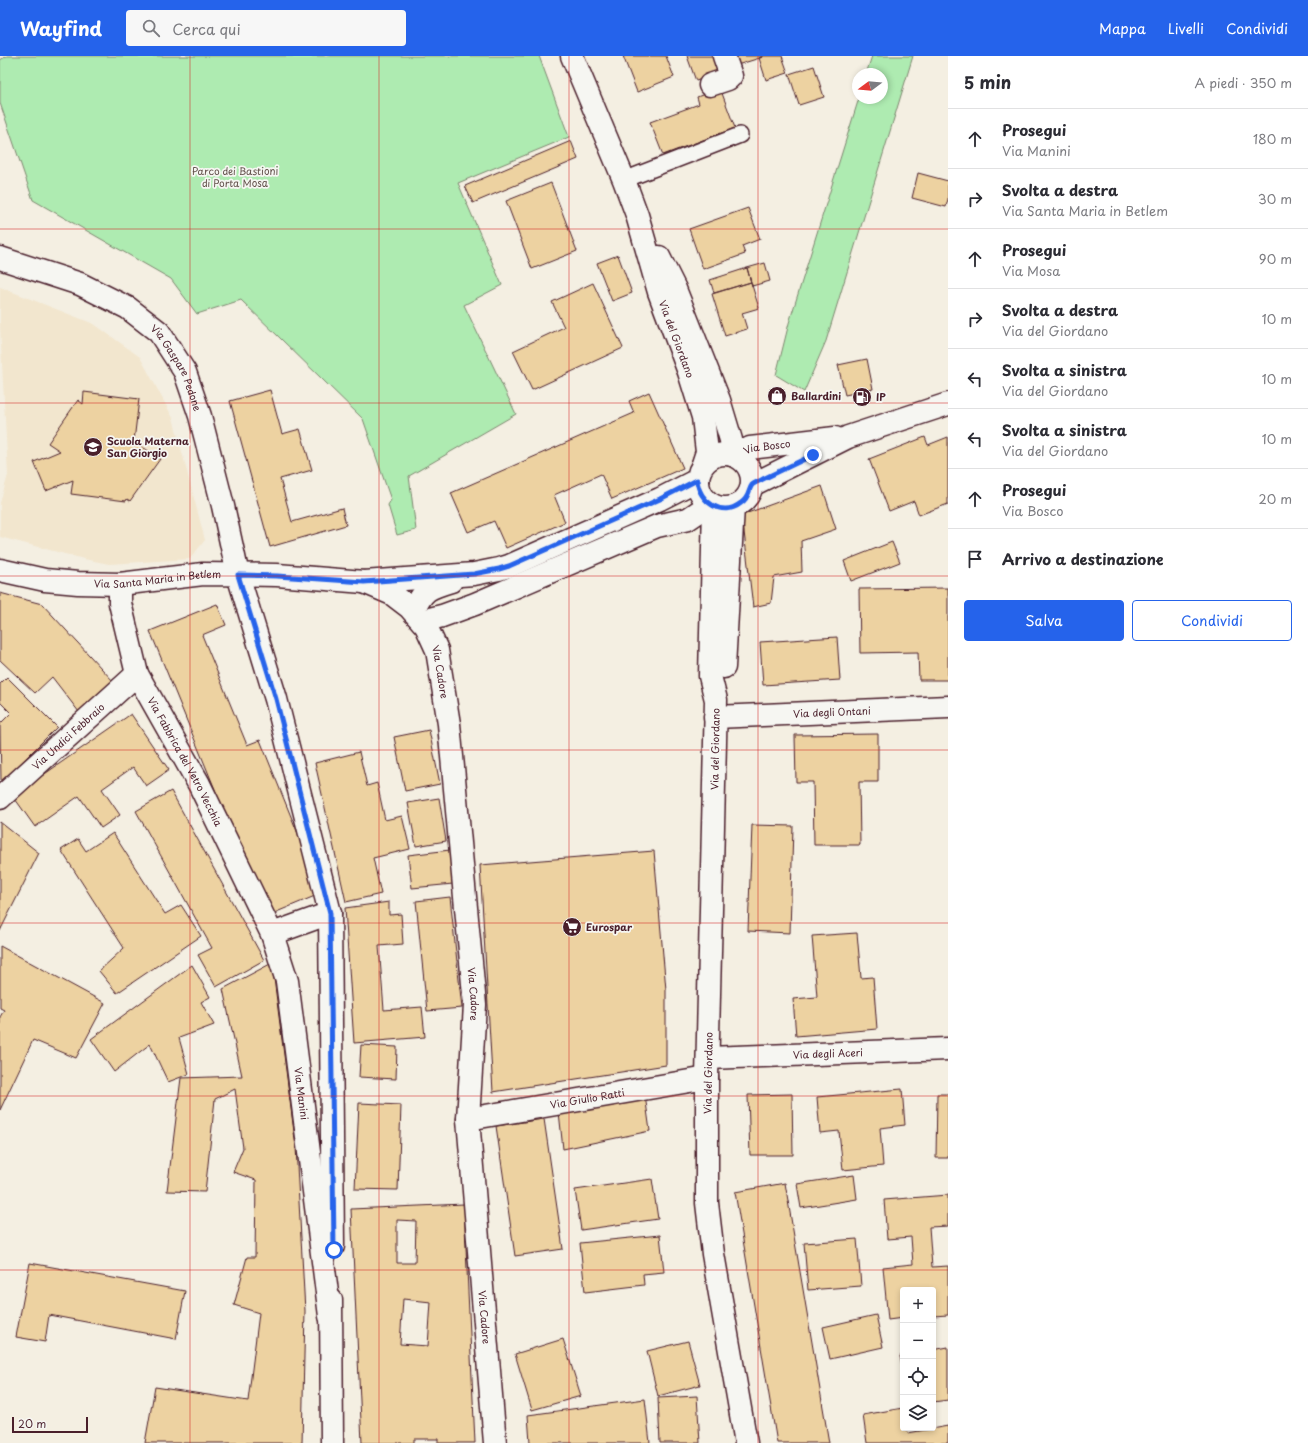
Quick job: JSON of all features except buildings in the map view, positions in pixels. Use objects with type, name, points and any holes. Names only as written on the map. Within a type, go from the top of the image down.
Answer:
[{"type":"street","name":"Via del Giordano","points":[[572,56],[624,180],[637,215],[659,292],[689,372],[703,417],[707,452],[700,472],[698,487],[705,500],[719,506],[710,676],[715,708],[707,1068],[707,1203],[713,1254],[746,1443]]},
{"type":"street","points":[[710,85],[728,79],[731,76],[724,56]]},
{"type":"street","name":"Via del Giordano","points":[[637,215],[676,289],[719,400],[731,440],[733,455]]},
{"type":"street","name":"Via Gaspare Pedone","points":[[0,258],[80,284],[128,308],[159,332],[184,372],[200,416],[223,506],[238,575]]},
{"type":"street","name":"Via Bosco","points":[[752,485],[848,437],[948,404]]},
{"type":"street","name":"Via Bosco","points":[[733,455],[750,448],[848,437]]},
{"type":"street","points":[[719,454],[733,455],[743,460],[749,467],[752,476],[752,485],[746,499],[740,504],[719,506],[688,519],[657,526],[475,604],[442,616],[417,616],[420,596],[433,586],[509,566],[660,499],[700,472],[713,456],[719,454]]},
{"type":"street","name":"Via Santa Maria in Betlem","points":[[0,570],[45,580],[78,583],[120,584],[202,574],[277,576],[364,582]]},
{"type":"street","points":[[364,582],[474,574]]},
{"type":"street","name":"Via Manini","points":[[238,575],[276,699],[330,913],[334,1250],[330,1316],[332,1443]]},
{"type":"street","name":"Via Cadore","points":[[364,582],[392,594],[409,607],[426,626],[437,650],[449,724],[476,1005],[468,1118],[495,1443]]},
{"type":"street","name":"Via Fabbrica del Vetro Vecchia","points":[[120,584],[120,602],[137,674],[199,784],[272,934]]},
{"type":"street","name":"Via Undici Febbraio","points":[[0,798],[137,674]]},
{"type":"street","name":"Via degli Ontani","points":[[715,708],[948,707]]},
{"type":"street","points":[[272,934],[330,913]]},
{"type":"street","name":"Via Manini","points":[[272,934],[288,982],[330,1316]]},
{"type":"street","name":"Via degli Aceri","points":[[707,1068],[948,1049]]},
{"type":"street","name":"Via Giulio Ratti","points":[[468,1118],[707,1068]]},
{"type":"lane","points":[[624,180],[740,136]]},
{"type":"shaded area","name":"Scuola Materna San Giorgio","points":[[0,287],[94,324],[140,357],[173,418],[205,540],[190,559],[109,564],[0,537],[0,503],[8,475],[0,327]]},
{"type":"green space","name":"Parco dei Bastioni di Porta Mosa","points":[[7,56],[539,56],[569,137],[458,183],[502,285],[464,305],[516,414],[409,476],[416,530],[397,535],[388,505],[391,500],[363,419],[241,300],[197,314],[171,279],[33,200],[0,103],[0,60]]},
{"type":"green space","points":[[872,56],[913,56],[826,341],[804,392],[776,375],[789,323],[857,104],[888,104],[888,68],[868,68]]},
{"type":"place","name":"Ballardini","points":[[777,396]]},
{"type":"place","name":"IP","points":[[862,397]]},
{"type":"place","name":"Scuola Materna San Giorgio","points":[[93,447]]},
{"type":"place","name":"Eurospar","points":[[572,927]]},
{"type":"route","points":[[334,1250],[330,913],[276,699],[238,575],[364,582],[488,572],[509,566],[660,499],[697,480],[701,494],[710,504],[727,509],[733,507],[746,499],[752,485],[813,455]]}]
